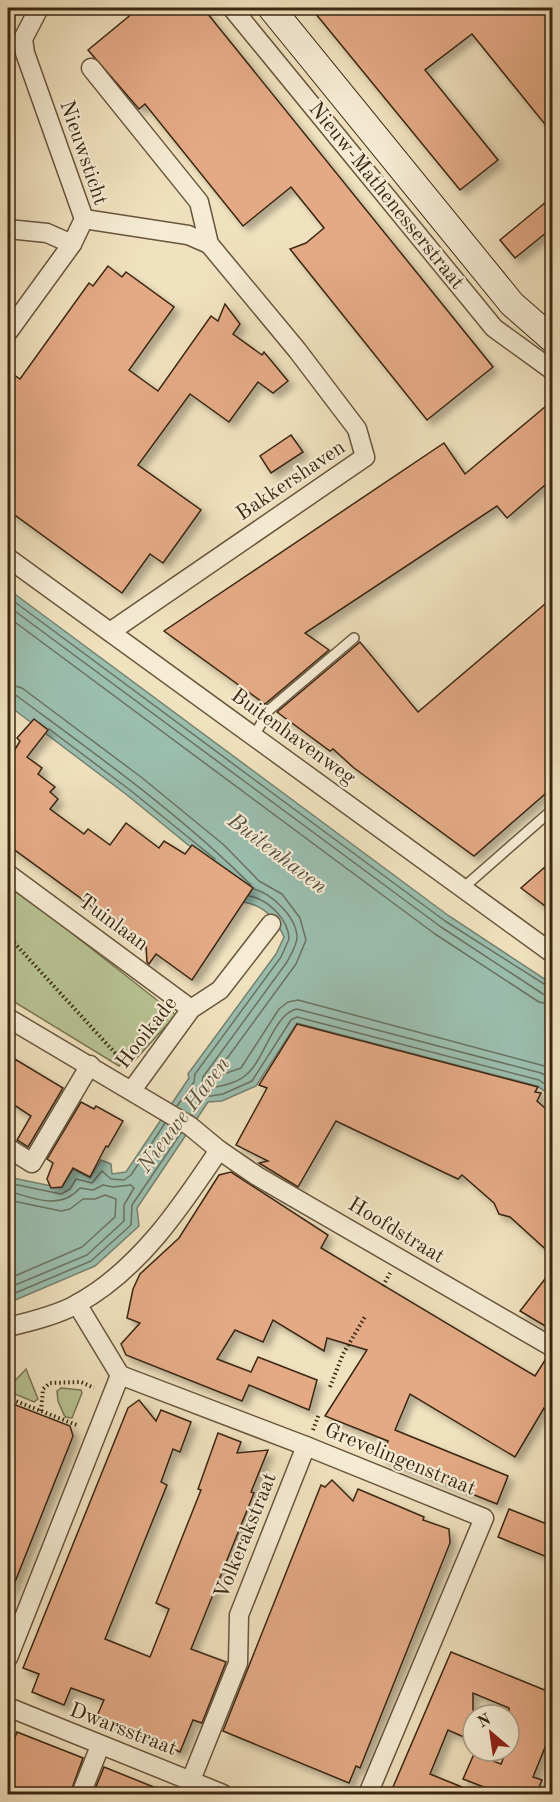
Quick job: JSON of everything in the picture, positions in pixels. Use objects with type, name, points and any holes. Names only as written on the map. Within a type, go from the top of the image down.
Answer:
[{"type":"street","name":"Nieuwsticht","points":[[8,332],[72,244],[84,219],[25,53],[23,39],[39,8]]},
{"type":"street","name":"Nieuw-Mathenesserstraat","points":[[232,8],[494,328],[552,370]]},
{"type":"street","name":"Nieuw-Mathenesserstraat","points":[[271,8],[512,304],[552,339]]},
{"type":"street","name":"Bakkershaven","points":[[91,68],[199,202],[209,244],[297,350],[357,429],[365,458],[110,632]]},
{"type":"street","points":[[84,219],[188,235],[209,244]]},
{"type":"street","points":[[8,229],[46,234],[72,244]]},
{"type":"street","name":"Buitenhavenweg","points":[[8,558],[552,953]]},
{"type":"street","name":"Tuinlaan","points":[[8,874],[191,1009]]},
{"type":"street","name":"Hooikade","points":[[132,1090],[191,1009],[220,990],[271,924]]},
{"type":"street","name":"Hoofdstraat","points":[[8,1018],[132,1090],[190,1126],[219,1150],[398,1260],[552,1347]]},
{"type":"street","points":[[8,1148],[33,1163],[90,1065]]},
{"type":"street","points":[[8,1327],[76,1304],[128,1266],[171,1220],[219,1150]]},
{"type":"street","points":[[8,1658],[120,1375],[76,1304]]},
{"type":"street","name":"Grevelingenstraat","points":[[120,1375],[306,1446],[484,1518],[368,1794]]},
{"type":"street","name":"Volkerakstraat","points":[[197,1787],[237,1664],[238,1615],[306,1446]]},
{"type":"street","name":"Dwarsstraat","points":[[8,1707],[197,1787],[223,1794]]},
{"type":"street","points":[[81,1794],[100,1746]]},
{"type":"lane","points":[[254,736],[269,710],[354,638]]},
{"type":"lane","points":[[463,888],[552,810]]},
{"type":"path","points":[[8,936],[126,1063],[132,1090]]},
{"type":"path","points":[[330,1388],[343,1353],[366,1315]]},
{"type":"path","points":[[41,1412],[43,1389],[50,1383],[81,1382],[112,1396]]},
{"type":"path","points":[[8,1398],[97,1433]]},
{"type":"green space","points":[[8,883],[176,1015],[134,1061],[129,1055],[119,1066],[8,998]]},
{"type":"green space","points":[[26,1369],[38,1399],[34,1402],[10,1392],[9,1387]]},
{"type":"green space","points":[[61,1388],[81,1390],[82,1393],[72,1418],[65,1417],[58,1401],[57,1391]]},
{"type":"water","points":[[8,589],[449,916],[552,984],[552,1096],[537,1086],[297,1023],[256,1086],[222,1101],[208,1102],[137,1208],[139,1226],[95,1266],[8,1303],[8,1177],[61,1188],[73,1169],[90,1178],[101,1160],[111,1164],[112,1174],[126,1172],[189,1078],[188,1074],[276,954],[284,937],[268,913],[257,906],[243,902],[209,862],[127,795],[8,705]]},
{"type":"building","points":[[139,8],[203,8],[493,367],[427,420],[290,249],[306,243],[324,228],[291,187],[243,226],[145,104],[139,109],[88,50]]},
{"type":"building","points":[[311,8],[552,8],[552,133],[472,34],[425,70],[498,160],[460,190]]},
{"type":"building","points":[[552,197],[552,228],[515,258],[500,240]]},
{"type":"building","points":[[108,266],[122,277],[126,272],[174,307],[129,370],[158,391],[211,316],[218,321],[225,304],[240,324],[233,334],[262,355],[264,352],[288,381],[273,393],[258,382],[229,422],[190,394],[138,465],[201,510],[163,563],[150,554],[122,593],[8,510],[8,385],[14,375],[20,379],[89,283],[93,286]]},
{"type":"building","points":[[552,401],[552,479],[507,518],[497,506],[305,633],[329,650],[265,704],[164,631],[444,443],[465,474]]},
{"type":"building","points":[[291,435],[303,452],[271,473],[260,456]]},
{"type":"building","points":[[552,598],[552,788],[474,856],[354,768],[333,749],[330,751],[277,712],[360,642],[418,712]]},
{"type":"building","points":[[34,719],[48,730],[27,757],[42,768],[38,774],[55,787],[50,792],[58,799],[50,809],[84,834],[88,829],[110,845],[126,823],[159,848],[164,841],[185,854],[192,845],[253,888],[192,980],[156,954],[149,964],[146,946],[8,845],[8,784],[13,777],[8,773],[8,761],[20,741],[17,738]]},
{"type":"building","points":[[552,861],[552,911],[521,888]]},
{"type":"building","points":[[297,1024],[538,1087],[535,1092],[541,1093],[537,1101],[552,1114],[552,1255],[510,1217],[499,1214],[494,1203],[462,1175],[458,1179],[336,1121],[298,1187],[259,1163],[268,1161],[236,1145],[267,1088],[259,1085]]},
{"type":"building","points":[[8,1055],[63,1088],[28,1147],[17,1140],[31,1116],[8,1101]]},
{"type":"building","points":[[81,1102],[94,1109],[96,1106],[123,1121],[108,1147],[106,1146],[90,1177],[73,1168],[62,1187],[51,1188],[47,1179],[53,1163],[47,1159]]},
{"type":"building","points":[[231,1172],[328,1235],[321,1248],[535,1376],[547,1357],[552,1358],[552,1413],[544,1408],[515,1457],[410,1394],[395,1430],[508,1476],[497,1504],[382,1458],[388,1441],[325,1416],[367,1350],[327,1338],[324,1351],[273,1320],[263,1342],[235,1330],[217,1359],[251,1372],[258,1357],[317,1380],[309,1410],[249,1385],[242,1401],[126,1355],[121,1344],[140,1323],[127,1318],[133,1289],[140,1274],[179,1238],[219,1175]]},
{"type":"building","points":[[552,1270],[552,1330],[520,1311]]},
{"type":"building","points":[[139,1400],[156,1421],[161,1410],[191,1422],[180,1452],[173,1449],[161,1482],[167,1485],[105,1639],[150,1657],[169,1609],[156,1603],[201,1490],[198,1489],[218,1433],[241,1442],[237,1453],[268,1450],[251,1492],[254,1493],[191,1649],[226,1662],[202,1723],[193,1720],[180,1752],[96,1718],[104,1700],[71,1688],[64,1705],[32,1692],[39,1674],[23,1668],[128,1408]]},
{"type":"building","points":[[8,1402],[70,1426],[73,1436],[9,1597]]},
{"type":"building","points":[[332,1480],[353,1501],[358,1489],[424,1517],[423,1520],[449,1529],[450,1543],[360,1768],[356,1766],[349,1783],[223,1731],[321,1485],[325,1487]]},
{"type":"building","points":[[509,1509],[552,1526],[552,1559],[498,1537]]},
{"type":"building","points":[[451,1652],[552,1693],[552,1730],[533,1777],[542,1780],[536,1794],[502,1794],[463,1779],[470,1763],[521,1763],[521,1703],[497,1703],[473,1693],[473,1703],[461,1703],[461,1736],[448,1730],[430,1774],[479,1794],[390,1794]]},
{"type":"building","points":[[17,1732],[83,1758],[70,1794],[8,1794],[8,1756]]},
{"type":"building","points":[[104,1767],[171,1794],[93,1794]]},
{"type":"water label","name":"Buitenhaven","points":[[277,854]]},
{"type":"water label","name":"Nieuwe Haven","points":[[184,1115]]}]
